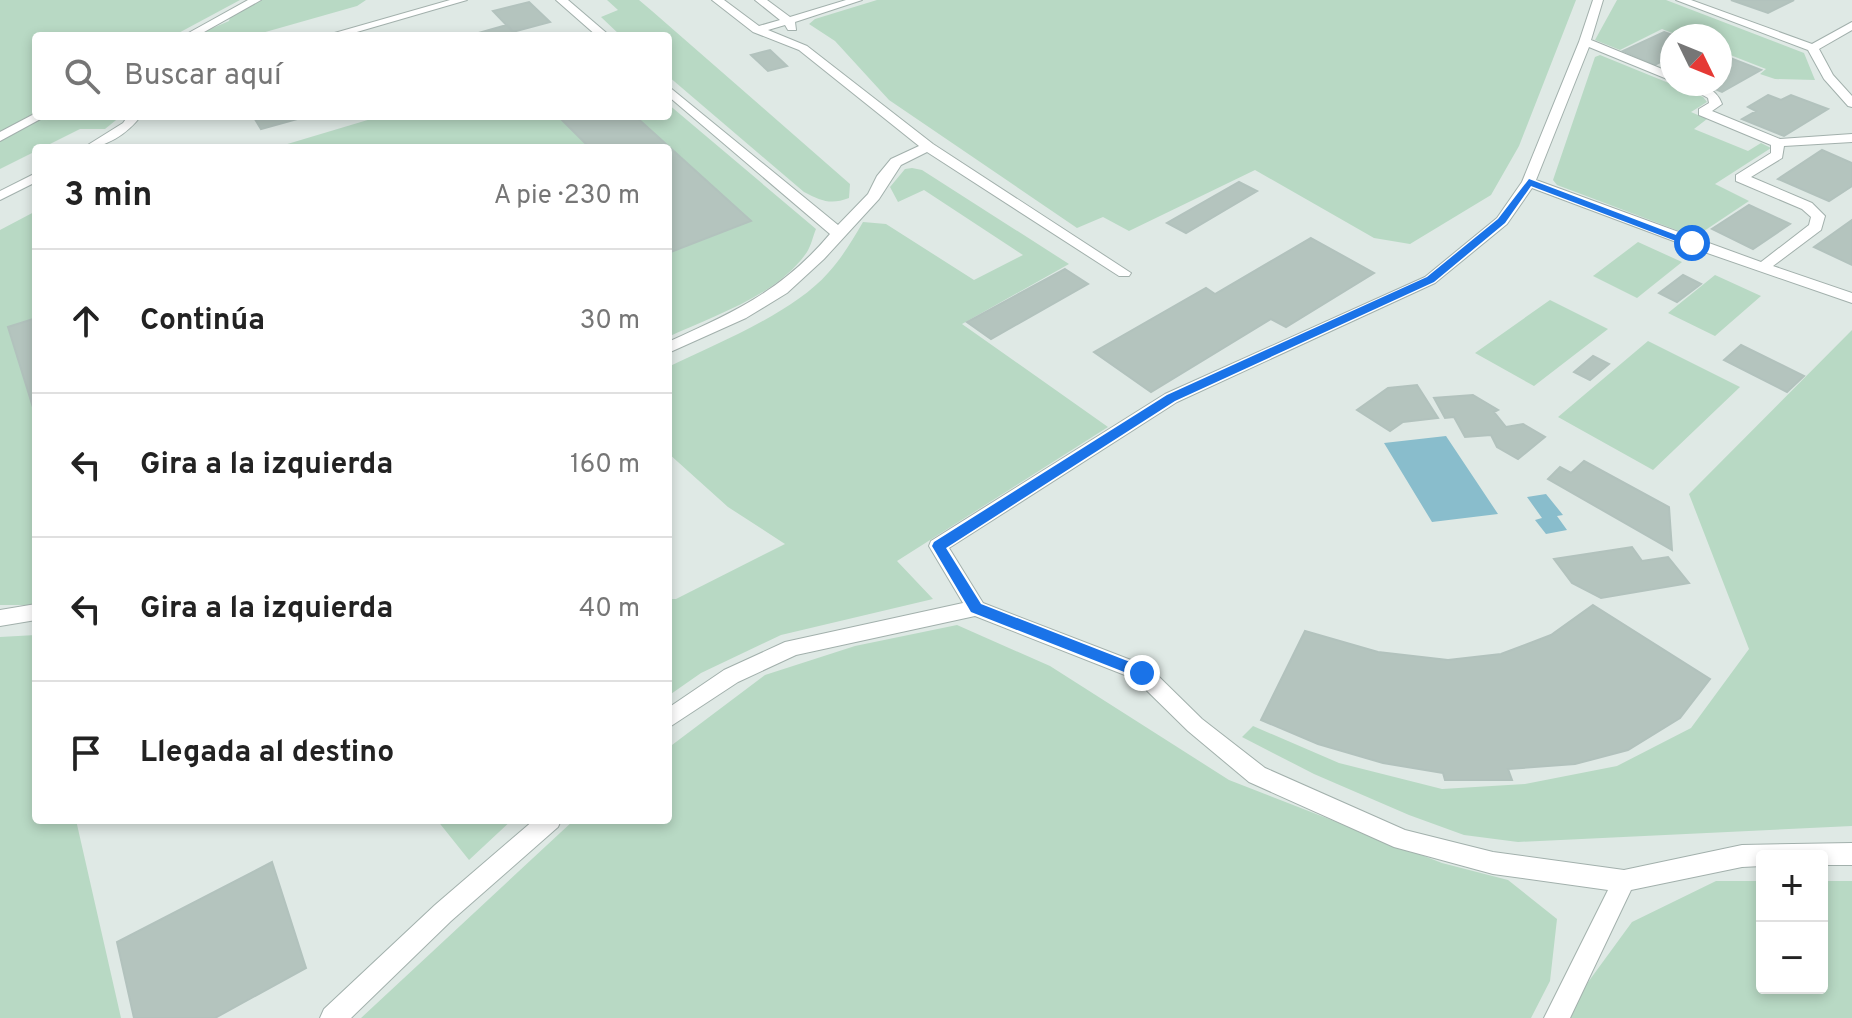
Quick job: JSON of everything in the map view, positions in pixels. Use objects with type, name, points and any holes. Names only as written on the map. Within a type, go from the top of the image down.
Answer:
[{"type":"lane","points":[[196,32],[256,0]]},
{"type":"lane","points":[[345,32],[462,0]]},
{"type":"lane","points":[[561,0],[599,32]]},
{"type":"lane","points":[[717,0],[757,30],[803,48],[928,147],[1124,273]]},
{"type":"lane","points":[[760,0],[788,20],[803,48]]},
{"type":"lane","points":[[757,30],[857,0]]},
{"type":"lane","points":[[976,608],[938,546],[1171,398],[1430,280],[1502,221],[1529,182],[1585,42],[1598,0]]},
{"type":"lane","points":[[1681,0],[1813,48],[1828,76],[1846,87],[1852,103]]},
{"type":"lane","points":[[1813,48],[1852,25]]},
{"type":"lane","points":[[1585,42],[1660,72]]},
{"type":"lane","points":[[672,93],[838,233]]},
{"type":"lane","points":[[1713,96],[1716,104],[1703,112],[1778,143],[1852,138]]},
{"type":"lane","points":[[0,137],[32,120]]},
{"type":"lane","points":[[96,144],[132,120]]},
{"type":"lane","points":[[1763,267],[1816,227],[1818,216],[1807,206],[1741,178],[1777,155],[1778,143]]},
{"type":"lane","points":[[672,346],[782,293],[812,266],[838,233],[874,196],[884,176],[896,162],[928,147]]},
{"type":"lane","points":[[0,196],[32,179]]},
{"type":"lane","points":[[1529,182],[1852,298]]},
{"type":"lane","points":[[672,716],[731,676],[792,648],[976,608],[1142,673],[1195,725],[1257,775],[1402,840],[1493,863],[1624,881],[1742,856],[1852,854]]},
{"type":"lane","points":[[0,618],[32,613]]},
{"type":"lane","points":[[333,1018],[443,913],[545,824]]},
{"type":"lane","points":[[1557,1018],[1624,881]]},
{"type":"green space","points":[[0,0],[240,0],[180,32],[32,32],[32,120],[116,120],[105,129],[80,129],[50,144],[32,144],[32,153],[0,169]]},
{"type":"green space","points":[[262,0],[366,0],[357,6],[265,32],[203,32],[229,21],[230,17]]},
{"type":"green space","points":[[607,0],[639,0],[850,184],[849,198],[826,201],[804,192],[672,79],[672,32],[617,32],[601,17],[618,10]]},
{"type":"green space","points":[[877,0],[1576,0],[1519,146],[1491,195],[1410,244],[1374,238],[1255,170],[1129,231],[1103,217],[1077,228],[889,100],[835,41],[809,24],[815,19]]},
{"type":"green space","points":[[1617,0],[1666,0],[1728,24],[1660,24],[1660,30],[1620,50],[1595,40]]},
{"type":"green space","points":[[1732,25],[1804,53],[1815,80],[1775,79],[1760,74],[1766,69],[1732,56]]},
{"type":"green space","points":[[1600,55],[1660,79],[1660,96],[1703,97],[1707,102],[1691,112],[1707,119],[1694,129],[1748,151],[1761,143],[1771,148],[1715,184],[1749,201],[1695,237],[1557,185],[1553,180],[1595,57]]},
{"type":"green space","points":[[672,107],[816,229],[807,252],[779,281],[744,303],[672,335],[672,251],[751,221],[672,149],[672,144],[666,144],[639,120],[672,120]]},
{"type":"green space","points":[[368,120],[562,120],[586,144],[287,144]]},
{"type":"green space","points":[[905,169],[922,170],[1069,264],[962,324],[1108,427],[897,561],[933,599],[781,635],[701,673],[672,693],[672,599],[785,544],[728,507],[672,457],[672,365],[775,314],[813,288],[833,267],[863,222],[886,224],[974,280],[1023,255],[924,190],[898,202],[890,187]]},
{"type":"green space","points":[[32,213],[32,319],[8,327],[32,404],[32,605],[0,605],[0,230]]},
{"type":"green space","points":[[1638,242],[1682,262],[1637,298],[1593,276]]},
{"type":"green space","points":[[1715,275],[1761,296],[1715,336],[1668,313]]},
{"type":"green space","points":[[1550,300],[1608,329],[1534,386],[1475,353]]},
{"type":"green space","points":[[1852,330],[1852,826],[1518,842],[1464,835],[1314,774],[1242,737],[1253,726],[1339,763],[1442,789],[1525,784],[1617,766],[1691,728],[1749,649],[1689,494]]},
{"type":"green space","points":[[1648,341],[1740,387],[1653,470],[1558,417]]},
{"type":"green space","points":[[957,625],[1050,666],[1229,780],[1442,863],[1508,880],[1557,919],[1550,981],[1531,1018],[361,1018],[570,824],[672,824],[672,745],[765,675],[855,646]]},
{"type":"green space","points":[[32,635],[32,824],[77,824],[121,1018],[0,1018],[0,637]]},
{"type":"green space","points":[[440,824],[508,824],[469,860]]},
{"type":"green space","points":[[1716,881],[1756,881],[1756,994],[1828,994],[1828,881],[1852,881],[1852,1018],[1568,1018],[1575,1000],[1632,922]]},
{"type":"water","points":[[1446,436],[1498,514],[1432,522],[1384,443]]},
{"type":"water","points":[[1546,494],[1563,515],[1557,516],[1567,530],[1546,534],[1535,520],[1542,518],[1527,497]]},
{"type":"building","points":[[1731,0],[1794,0],[1768,13]]},
{"type":"building","points":[[529,2],[550,22],[513,32],[493,11]]},
{"type":"building","points":[[507,25],[513,32],[482,32]]},
{"type":"building","points":[[1660,34],[1660,62],[1655,65],[1623,51]]},
{"type":"building","points":[[770,50],[787,66],[768,71],[751,55]]},
{"type":"building","points":[[1732,59],[1761,70],[1732,86]]},
{"type":"building","points":[[1768,95],[1781,100],[1791,95],[1828,109],[1784,136],[1742,119],[1756,111],[1748,107]]},
{"type":"building","points":[[255,120],[294,120],[261,129]]},
{"type":"building","points":[[562,120],[639,120],[666,144],[586,144]]},
{"type":"building","points":[[672,149],[751,221],[672,251]]},
{"type":"building","points":[[1822,150],[1852,163],[1852,186],[1829,201],[1778,179]]},
{"type":"building","points":[[1239,182],[1257,191],[1186,233],[1167,223]]},
{"type":"building","points":[[1749,205],[1790,224],[1753,249],[1712,229]]},
{"type":"building","points":[[1852,220],[1852,265],[1814,247]]},
{"type":"building","points":[[1311,238],[1374,273],[1286,327],[1271,319],[1151,392],[1094,352],[1206,288],[1215,294]]},
{"type":"building","points":[[1065,269],[1088,284],[991,339],[967,322]]},
{"type":"building","points":[[1683,275],[1701,284],[1677,302],[1659,293]]},
{"type":"building","points":[[32,319],[32,404],[8,327]]},
{"type":"building","points":[[1741,345],[1804,376],[1787,392],[1724,360]]},
{"type":"building","points":[[1593,356],[1609,364],[1590,380],[1574,372]]},
{"type":"building","points":[[1417,385],[1438,418],[1403,422],[1390,431],[1357,410],[1388,388]]},
{"type":"building","points":[[1473,395],[1498,410],[1494,412],[1506,427],[1523,424],[1545,437],[1518,459],[1497,447],[1491,435],[1465,437],[1454,417],[1445,418],[1434,398]]},
{"type":"building","points":[[1584,461],[1669,507],[1672,550],[1548,479],[1560,467],[1571,473]]},
{"type":"building","points":[[1632,547],[1642,561],[1668,557],[1689,583],[1601,598],[1572,583],[1554,559]]},
{"type":"building","points":[[1593,605],[1710,679],[1680,718],[1628,750],[1575,764],[1508,769],[1512,780],[1445,780],[1443,773],[1383,763],[1318,744],[1261,720],[1305,631],[1378,652],[1448,660],[1501,654],[1551,635]]},
{"type":"building","points":[[272,862],[306,968],[215,1018],[134,1018],[117,942]]},
{"type":"route","points":[[1142,673],[976,608],[938,546],[1171,398],[1430,280],[1502,221],[1529,182],[1692,243]]}]
